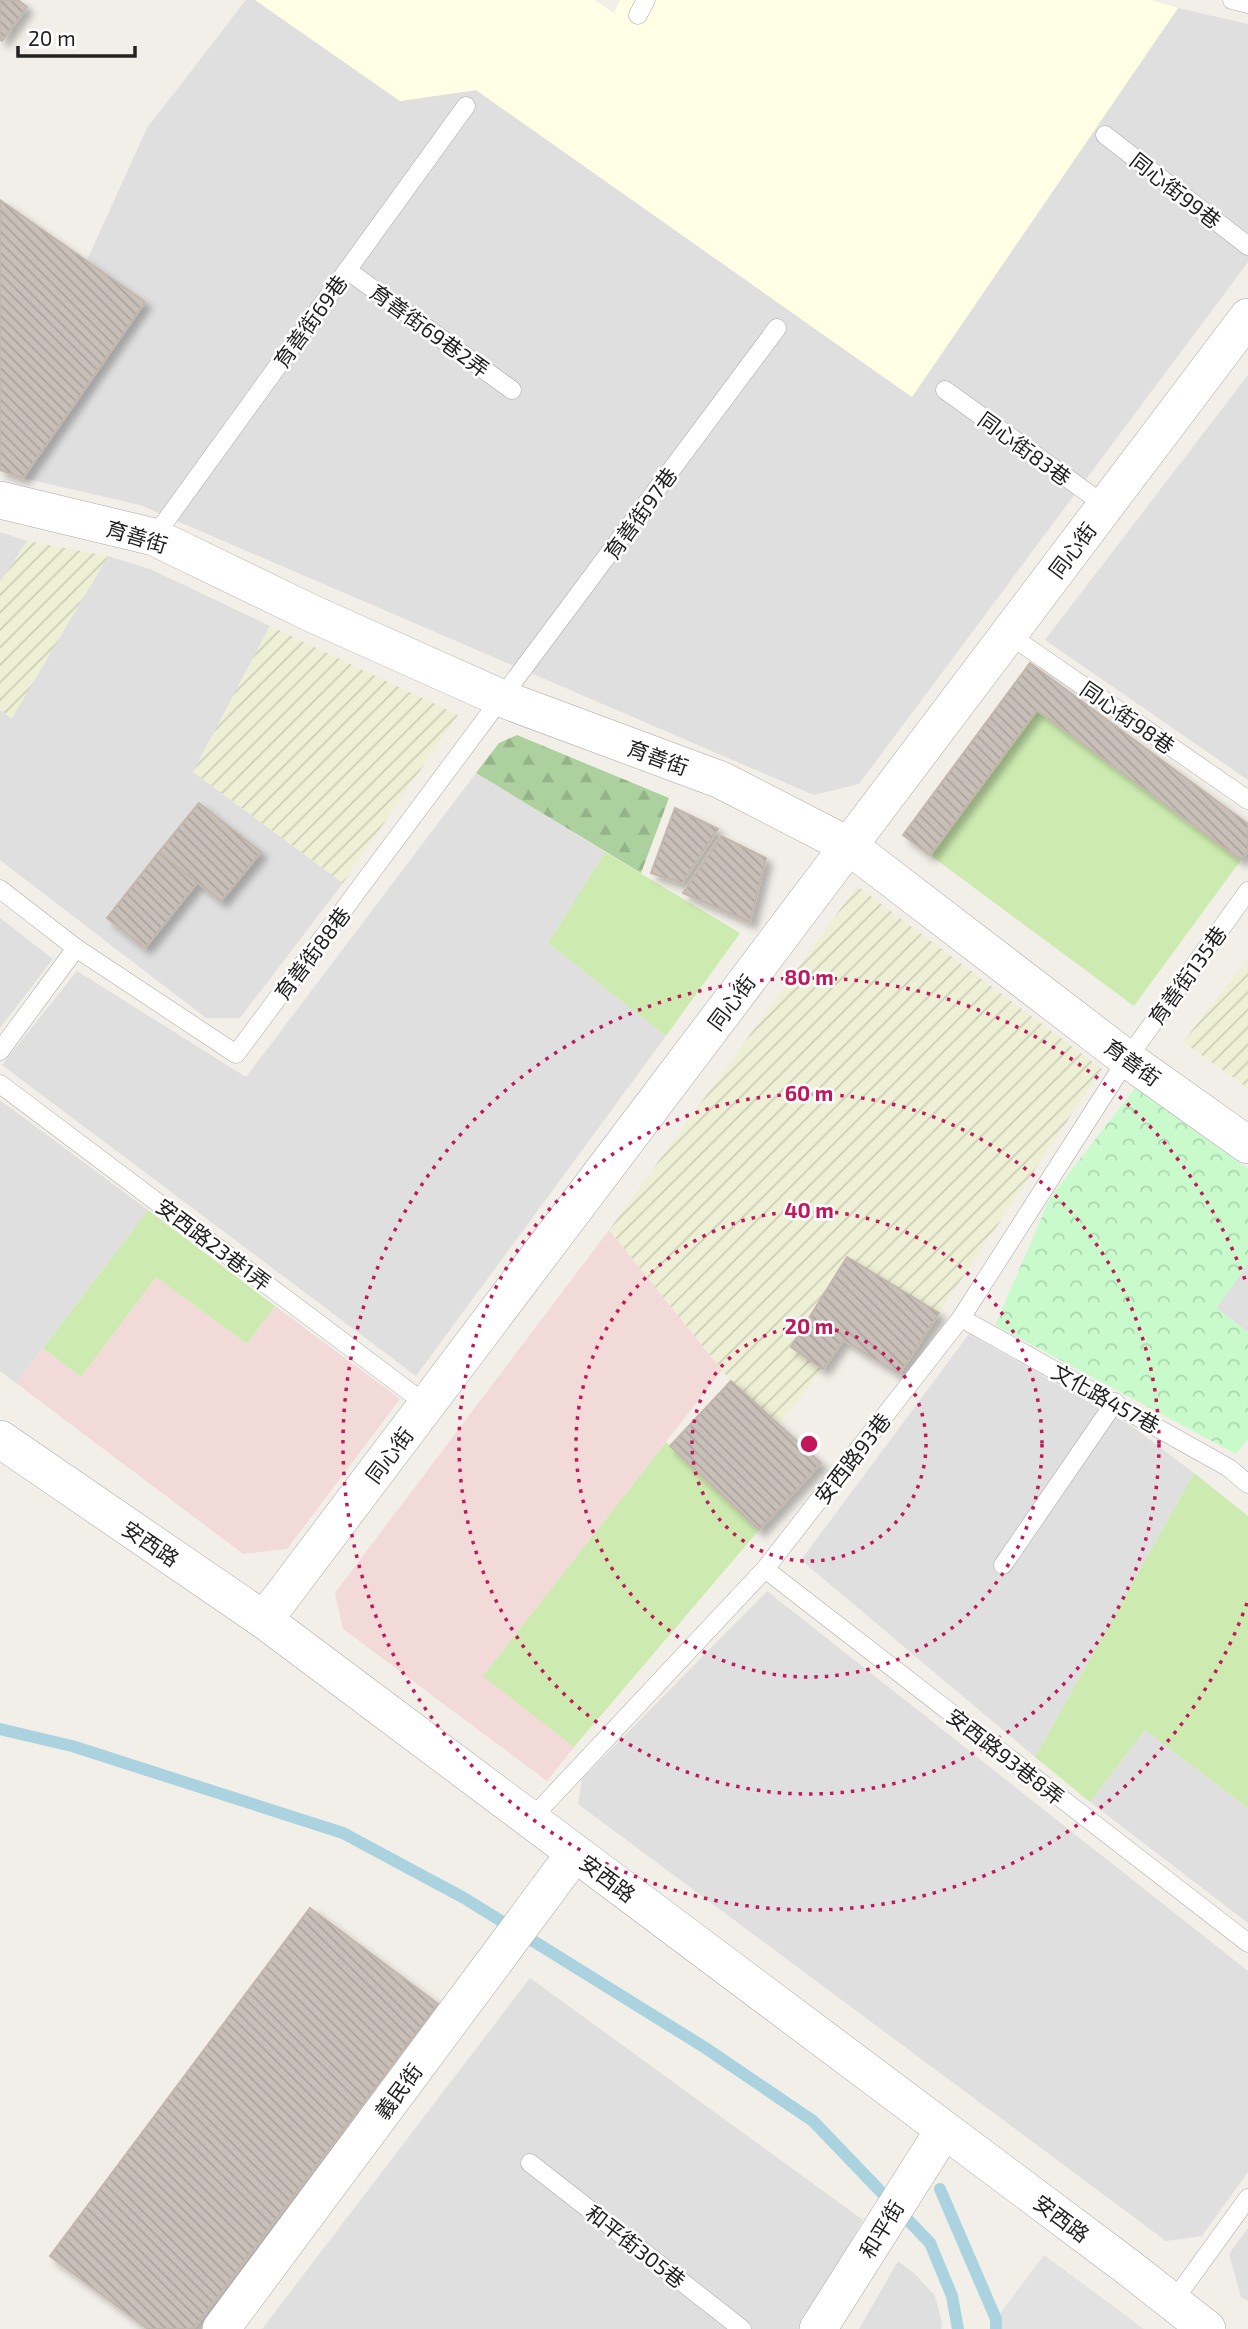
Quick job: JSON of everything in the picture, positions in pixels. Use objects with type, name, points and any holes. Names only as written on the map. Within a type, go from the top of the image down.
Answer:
[{"type":"street","name":"同心街","points":[[264,1620],[1248,317]]},
{"type":"street","name":"育善街","points":[[0,500],[154,537],[313,614],[503,699],[721,780],[849,846],[1127,1059],[1248,1145]]},
{"type":"street","name":"安西路","points":[[0,1439],[264,1620],[1207,2329]]},
{"type":"street","name":"義民街","points":[[220,2329],[575,1853]]},
{"type":"street","name":"和平街","points":[[818,2329],[944,2130]]},
{"type":"lane","points":[[1232,0],[1248,4]]},
{"type":"lane","name":"育善街69巷","points":[[154,537],[466,106]]},
{"type":"lane","name":"同心街99巷","points":[[1105,135],[1248,246]]},
{"type":"lane","name":"育善街69巷2弄","points":[[347,270],[512,390]]},
{"type":"lane","name":"育善街97巷","points":[[503,699],[777,328]]},
{"type":"lane","name":"同心街83巷","points":[[945,390],[1106,506]]},
{"type":"lane","name":"同心街98巷","points":[[1009,634],[1248,800]]},
{"type":"lane","name":"育善街88巷","points":[[76,948],[236,1054],[503,699]]},
{"type":"lane","points":[[0,888],[76,948],[0,1051]]},
{"type":"lane","name":"育善街135巷","points":[[1127,1059],[1248,891]]},
{"type":"lane","name":"安西路93巷","points":[[530,1820],[765,1569],[961,1318],[1127,1059]]},
{"type":"lane","name":"安西路23巷1弄","points":[[0,1084],[427,1405]]},
{"type":"lane","name":"文化路457巷","points":[[961,1318],[1115,1402],[1229,1468],[1248,1484]]},
{"type":"lane","points":[[1003,1565],[1115,1402]]},
{"type":"lane","name":"安西路93巷8弄","points":[[765,1569],[1248,1943]]},
{"type":"lane","name":"和平街305巷","points":[[530,2163],[742,2329]]},
{"type":"lane","points":[[1172,2303],[1248,2198]]},
{"type":"shaded area","points":[[246,0],[255,0],[400,101],[476,90],[912,397],[1178,8],[1248,24],[1248,262],[859,784],[814,795],[140,505],[23,478],[145,302],[87,260],[147,128]]},
{"type":"shaded area","points":[[255,0],[595,0],[614,13],[620,0],[1151,0],[1178,8],[912,397],[476,90],[400,101]]},
{"type":"shaded area","points":[[1248,375],[1248,780],[1045,640]]},
{"type":"shaded area","points":[[0,532],[27,541],[0,582]]},
{"type":"shaded area","points":[[27,541],[108,556],[12,718],[0,710],[0,582]]},
{"type":"shaded area","points":[[108,556],[150,569],[270,626],[193,772],[343,883],[240,1018],[206,1018],[0,860],[0,710],[11,718]]},
{"type":"shaded area","points":[[270,626],[458,715],[343,883],[193,772]]},
{"type":"shaded area","points":[[476,773],[605,852],[548,943],[666,1036],[416,1376],[2,1065],[77,971],[246,1077]]},
{"type":"shaded area","points":[[857,886],[1102,1069],[939,1313],[847,1258],[792,1347],[823,1369],[779,1424],[731,1381],[609,1230]]},
{"type":"shaded area","points":[[0,918],[53,959],[0,1028]]},
{"type":"shaded area","points":[[1248,958],[1248,1088],[1183,1042]]},
{"type":"shaded area","points":[[0,1100],[148,1210],[16,1383],[0,1371]]},
{"type":"shaded area","points":[[609,1230],[722,1370],[484,1675],[574,1747],[547,1781],[343,1629],[335,1593]]},
{"type":"shaded area","points":[[1248,1264],[1248,1332],[1216,1308]]},
{"type":"shaded area","points":[[156,1277],[247,1344],[275,1306],[400,1399],[287,1549],[243,1554],[16,1383],[43,1348],[81,1377]]},
{"type":"shaded area","points":[[969,1334],[1133,1427],[1194,1473],[1035,1757],[801,1560]]},
{"type":"shaded area","points":[[767,1591],[1248,1971],[1248,2172],[1202,2236],[1166,2241],[578,1804],[582,1779]]},
{"type":"shaded area","points":[[1145,1730],[1248,1808],[1248,1923],[1090,1802]]},
{"type":"shaded area","points":[[530,1978],[863,2220],[801,2329],[262,2329]]},
{"type":"shaded area","points":[[1248,2228],[1248,2301],[1241,2297],[1229,2254]]},
{"type":"shaded area","points":[[1044,2255],[1144,2329],[996,2329],[996,2319]]},
{"type":"shaded area","points":[[898,2261],[916,2275],[935,2296],[941,2329],[859,2329]]},
{"type":"green space","points":[[1037,710],[1241,860],[1134,1006],[930,855]]},
{"type":"green space","points":[[517,735],[669,798],[641,873],[476,773],[499,743]]},
{"type":"green space","points":[[605,852],[740,933],[666,1036],[548,943]]},
{"type":"green space","points":[[1135,1088],[1248,1169],[1248,1264],[1216,1308],[1248,1332],[1248,1438],[1236,1454],[995,1325],[1050,1198]]},
{"type":"green space","points":[[148,1210],[275,1306],[247,1344],[156,1277],[81,1377],[43,1348]]},
{"type":"green space","points":[[666,1442],[759,1530],[574,1747],[483,1676]]},
{"type":"green space","points":[[1194,1473],[1248,1516],[1248,1808],[1145,1730],[1090,1802],[1035,1757]]},
{"type":"building","points":[[0,0],[18,0],[27,7],[2,41],[0,39]]},
{"type":"building","points":[[0,200],[145,302],[23,478],[0,470]]},
{"type":"building","points":[[1030,663],[1248,824],[1248,850],[1241,860],[1037,710],[930,855],[903,835]]},
{"type":"building","points":[[199,803],[261,852],[221,901],[159,852]]},
{"type":"building","points":[[675,808],[718,829],[682,883],[651,873]]},
{"type":"building","points":[[721,836],[766,858],[750,922],[683,893]]},
{"type":"building","points":[[159,852],[197,883],[145,948],[107,918]]},
{"type":"building","points":[[847,1257],[939,1313],[899,1374],[843,1340],[823,1369],[791,1347]]},
{"type":"building","points":[[731,1381],[821,1463],[759,1530],[670,1446]]},
{"type":"building","points":[[310,1908],[438,2004],[193,2329],[148,2329],[50,2256]]},
{"type":"waterway","points":[[0,1729],[72,1746],[343,1833],[464,1898],[704,2047],[813,2121],[930,2243],[952,2296],[958,2329]]},
{"type":"waterway","points":[[940,2189],[996,2319],[996,2329]]}]
